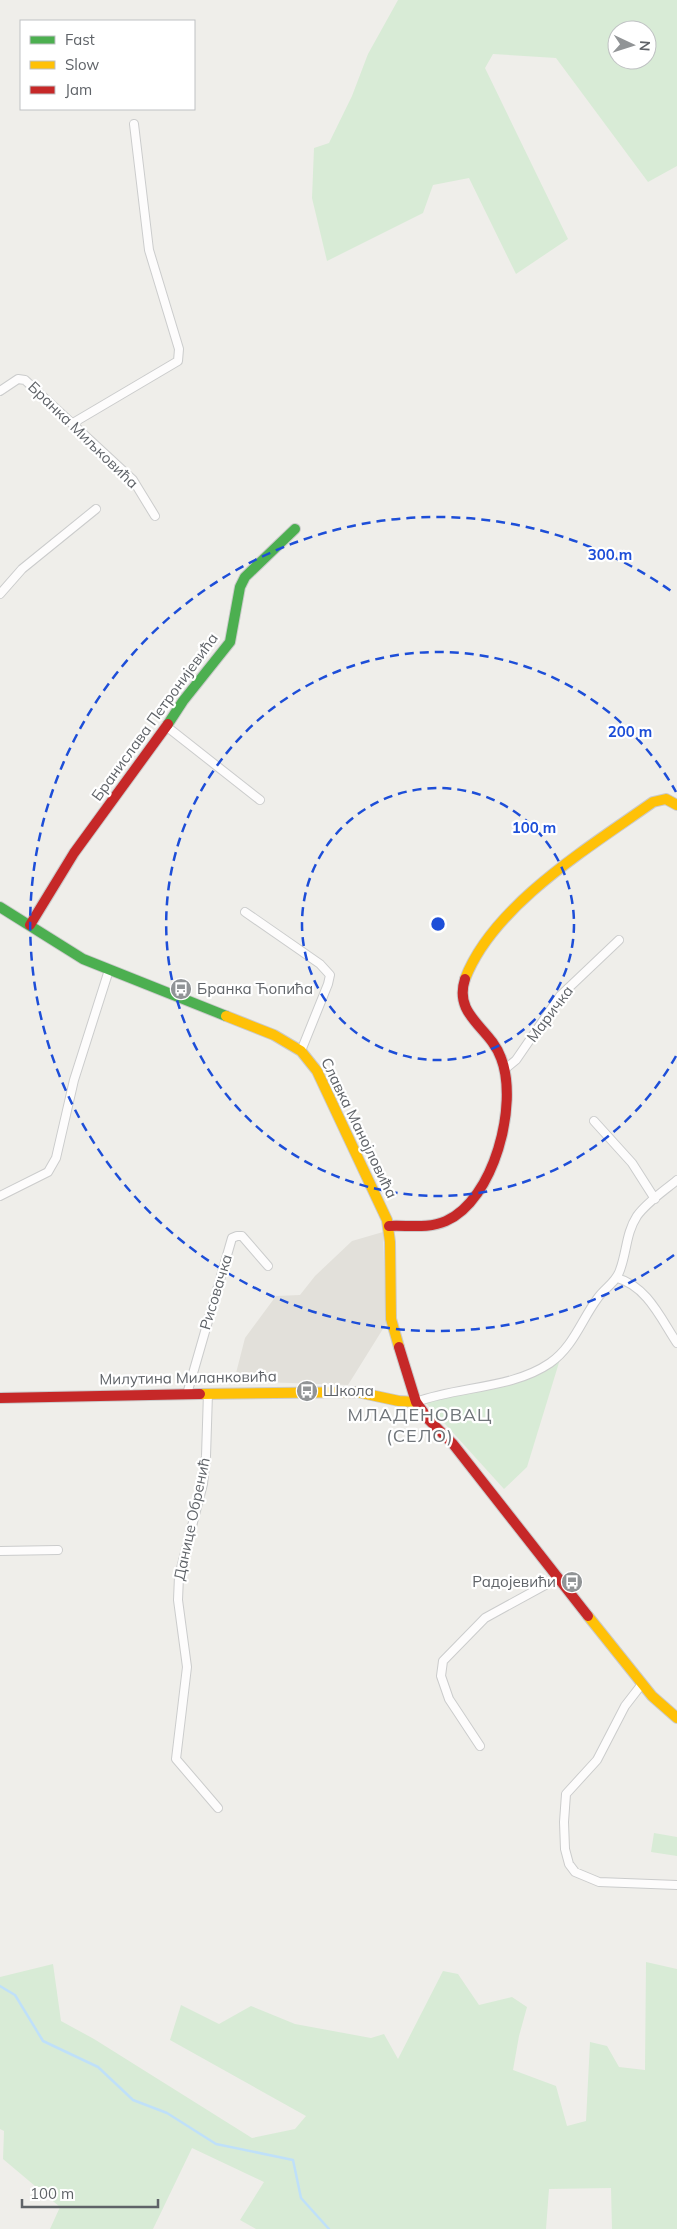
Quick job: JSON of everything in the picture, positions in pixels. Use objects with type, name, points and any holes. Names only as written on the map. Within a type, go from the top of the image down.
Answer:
[{"type":"street","points":[[73,423],[178,361],[178,350],[149,250],[134,124]]},
{"type":"street","name":"Бранка Миљковића","points":[[0,392],[18,379],[25,380],[133,480],[155,516]]},
{"type":"street","points":[[0,594],[22,569],[96,509]]},
{"type":"street","name":"Бранислава Петронијевића","points":[[30,924],[74,853],[146,756],[183,701],[230,642],[240,587],[245,578],[295,529]]},
{"type":"street","points":[[166,726],[260,800]]},
{"type":"street","points":[[388,1226],[439,1223],[456,1216],[472,1201],[489,1167],[505,1124],[508,1092],[505,1069],[494,1040],[465,1009],[462,999],[462,987],[466,974],[483,947],[512,909],[540,882],[653,802],[669,799],[677,805]]},
{"type":"street","name":"Славка Манојловића","points":[[0,907],[30,924],[64,948],[109,970],[266,1031],[301,1051],[313,1064],[324,1084],[388,1226],[391,1250],[391,1319],[416,1402]]},
{"type":"street","points":[[245,912],[320,964],[330,975],[301,1051]]},
{"type":"street","name":"Маричка","points":[[505,1069],[516,1060],[560,996],[619,940]]},
{"type":"street","points":[[0,1196],[48,1172],[56,1158],[74,1080],[109,970]]},
{"type":"street","points":[[594,1121],[632,1164],[655,1199]]},
{"type":"street","points":[[677,1180],[641,1210],[631,1227],[617,1278],[596,1300],[569,1345],[550,1364],[533,1373],[507,1382],[440,1394],[416,1402],[428,1420],[457,1449],[642,1684],[677,1718]]},
{"type":"street","name":"Рисовачка","points":[[187,1394],[232,1238],[237,1236],[244,1238],[268,1266]]},
{"type":"street","points":[[617,1278],[631,1283],[642,1292],[677,1343]]},
{"type":"street","name":"Милутина Миланковића","points":[[0,1398],[348,1391],[399,1401],[416,1402]]},
{"type":"street","name":"Данице Обренић","points":[[208,1393],[206,1456],[202,1484],[179,1576],[178,1600],[187,1668],[176,1759],[218,1808]]},
{"type":"street","points":[[0,1551],[58,1550]]},
{"type":"street","points":[[480,1746],[449,1699],[440,1676],[443,1661],[485,1618],[558,1578]]},
{"type":"street","points":[[642,1684],[626,1706],[597,1760],[566,1794],[565,1849],[569,1864],[575,1872],[599,1882],[677,1885]]},
{"type":"shaded area","points":[[383,1232],[386,1324],[348,1385],[234,1381],[245,1338],[276,1296],[300,1295],[315,1276],[352,1241]]},
{"type":"green space","points":[[398,0],[677,0],[677,166],[648,182],[556,58],[493,54],[485,68],[568,239],[516,274],[469,178],[433,185],[423,213],[327,261],[312,198],[314,148],[329,143],[352,96],[368,54]]},
{"type":"green space","points":[[561,1356],[527,1467],[504,1489],[426,1403],[458,1393],[494,1389],[527,1379]]},
{"type":"green space","points":[[654,1833],[677,1837],[677,1856],[651,1852]]},
{"type":"green space","points":[[646,1962],[677,1969],[677,2229],[612,2229],[611,2188],[549,2189],[546,2229],[256,2229],[240,2220],[264,2182],[192,2148],[153,2229],[50,2229],[60,2207],[3,2159],[4,2131],[0,2129],[0,1977],[53,1964],[61,2021],[94,2039],[252,2138],[295,2129],[306,2116],[170,2040],[181,2005],[219,2024],[251,2006],[295,2024],[371,2038],[384,2034],[398,2059],[443,1971],[458,1974],[479,2005],[512,1997],[527,2007],[519,2036],[513,2070],[556,2086],[567,2126],[586,2121],[590,2042],[607,2046],[619,2067],[645,2070]]},
{"type":"waterway","points":[[0,1986],[15,1995],[43,2041],[98,2067],[133,2100],[167,2113],[216,2144],[293,2160],[301,2198],[329,2229]]},
{"type":"traffic: fast","points":[[168,724],[183,701],[230,642],[240,587],[245,577],[295,529]]},
{"type":"traffic: fast","points":[[0,907],[83,959],[226,1016]]},
{"type":"traffic: slow","points":[[465,979],[479,952],[497,926],[546,879],[653,802],[666,799],[677,805]]},
{"type":"traffic: slow","points":[[226,1016],[274,1035],[301,1051],[317,1071],[387,1220],[390,1242],[391,1319],[399,1347]]},
{"type":"traffic: slow","points":[[200,1394],[357,1392],[399,1401],[416,1402]]},
{"type":"traffic: slow","points":[[588,1616],[652,1696],[677,1718]]},
{"type":"traffic: jam","points":[[30,925],[74,853],[168,724]]},
{"type":"traffic: jam","points":[[389,1226],[432,1225],[446,1221],[463,1210],[477,1193],[489,1172],[498,1149],[507,1100],[506,1077],[496,1047],[474,1021],[464,1003],[465,979]]},
{"type":"traffic: jam","points":[[399,1347],[416,1402],[429,1420],[453,1444],[588,1616]]},
{"type":"traffic: jam","points":[[0,1398],[200,1394]]},
{"type":"place","name":"Бранка Ћопића","points":[[181,989]]},
{"type":"place","name":"Школа","points":[[307,1391]]},
{"type":"place","name":"Радојевићи","points":[[572,1582]]},
{"type":"district","name":"МЛАДЕНОВАЦ (СЕЛО)","points":[[420,1425]]}]
